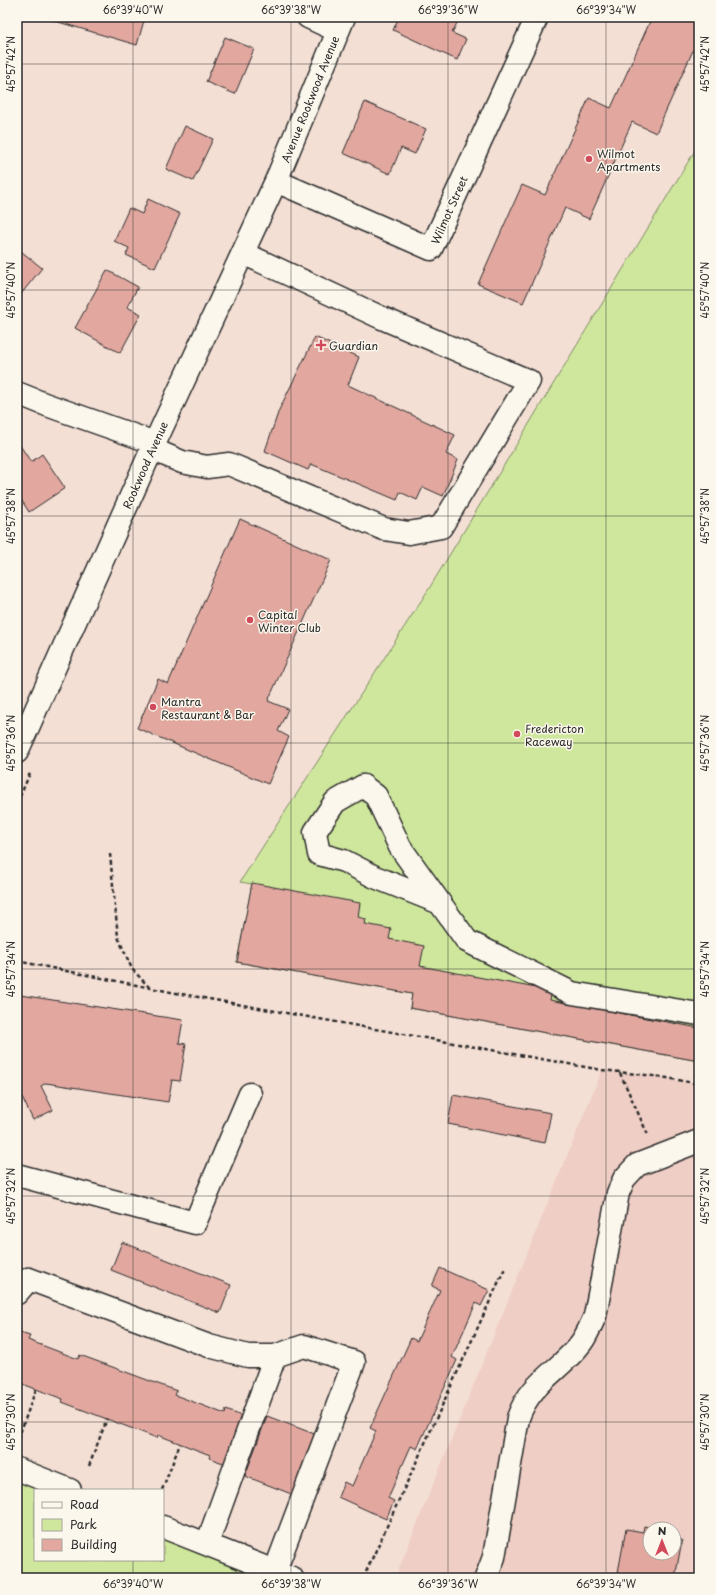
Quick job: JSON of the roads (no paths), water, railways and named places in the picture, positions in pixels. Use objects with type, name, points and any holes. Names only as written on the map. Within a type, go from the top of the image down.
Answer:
[{"type":"street","points":[[308,17],[341,24]]},
{"type":"street","name":"Wilmot Street","points":[[276,181],[431,249],[537,17]]},
{"type":"street","name":"Avenue Rookwood Avenue","points":[[276,181],[341,24]]},
{"type":"street","name":"Rookwood Avenue","points":[[17,752],[154,446],[276,181]]},
{"type":"street","points":[[17,393],[47,406],[154,446],[182,462],[207,467],[229,464],[384,529],[409,533],[441,527],[529,381],[382,318],[243,254]]},
{"type":"street","points":[[440,903],[375,877],[344,861],[319,854],[315,832],[335,802],[364,786],[376,796],[400,847],[440,903],[467,941],[572,993],[699,1014]]},
{"type":"street","points":[[17,1174],[195,1223],[250,1094]]},
{"type":"street","points":[[486,1578],[494,1557],[518,1418],[523,1404],[530,1393],[581,1343],[589,1330],[595,1316],[618,1193],[624,1179],[637,1165],[699,1141]]},
{"type":"street","points":[[17,1293],[29,1279],[209,1346],[248,1356],[275,1356],[304,1346],[354,1362],[284,1575],[164,1527]]},
{"type":"street","points":[[207,1544],[275,1356]]},
{"type":"street","points":[[17,1469],[67,1489]]},
{"type":"place","name":"Wilmot Apartments","points":[[589,159]]},
{"type":"place","name":"Guardian","points":[[321,345]]},
{"type":"place","name":"Capital Winter Club","points":[[250,620]]},
{"type":"place","name":"Mantra Restaurant & Bar","points":[[153,707]]},
{"type":"place","name":"Fredericton Raceway","points":[[517,734]]}]
